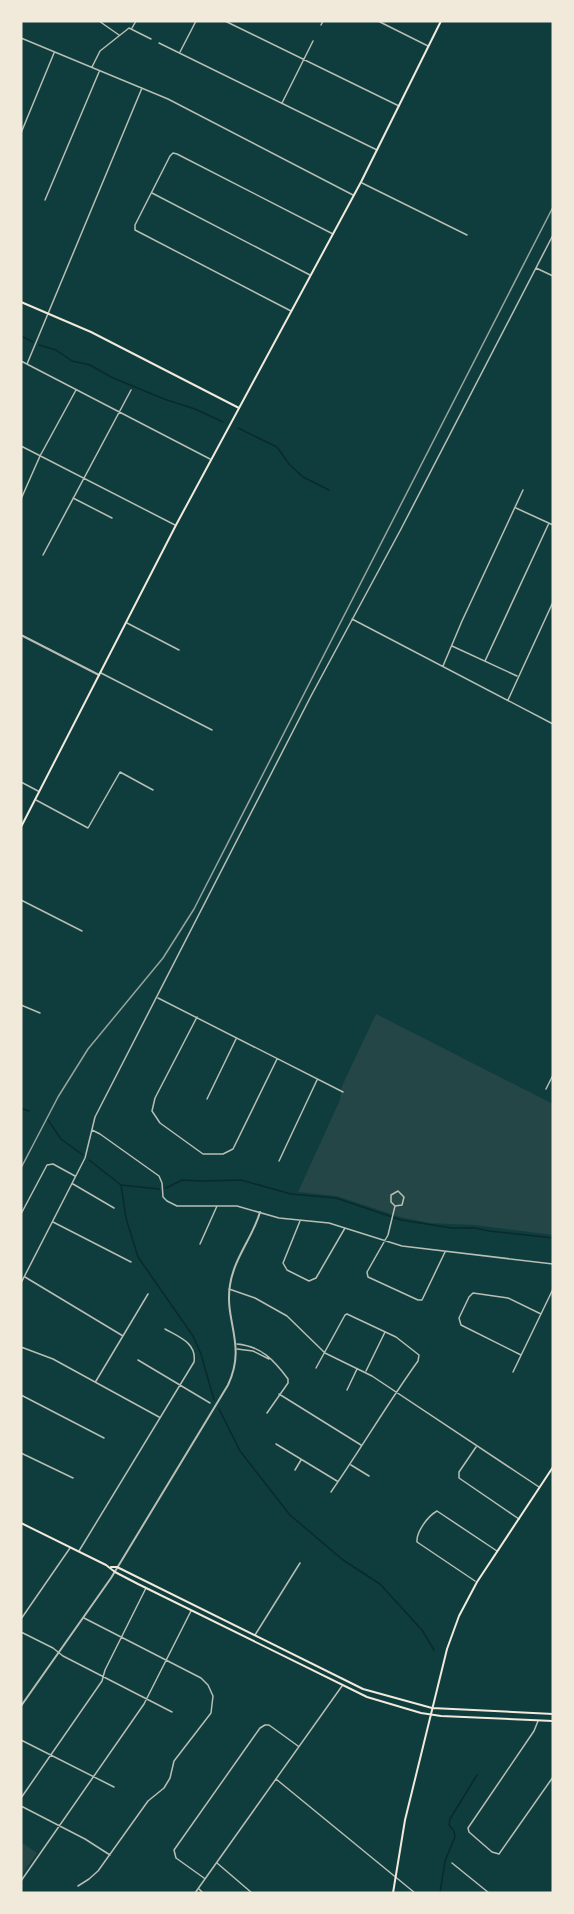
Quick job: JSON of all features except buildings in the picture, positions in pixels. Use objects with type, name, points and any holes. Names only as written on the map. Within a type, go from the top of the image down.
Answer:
[{"type":"main road","points":[[21,827],[176,525],[378,151],[441,21]]},
{"type":"main road","points":[[21,302],[109,341],[239,408]]},
{"type":"main road","points":[[393,1893],[405,1820],[432,1708],[459,1616],[477,1582],[553,1467]]},
{"type":"main road","points":[[21,1523],[111,1567],[117,1567],[363,1689],[432,1708],[553,1714]]},
{"type":"main road","points":[[111,1567],[115,1572],[146,1588],[367,1698],[431,1714],[553,1720]]},
{"type":"main road","points":[[539,1720],[541,1713]]},
{"type":"street","points":[[99,21],[119,35]]},
{"type":"street","points":[[132,29],[136,21]]},
{"type":"street","points":[[180,53],[196,21]]},
{"type":"street","points":[[225,21],[399,106]]},
{"type":"street","points":[[321,25],[323,21]]},
{"type":"street","points":[[378,21],[429,46]]},
{"type":"street","points":[[92,68],[100,51],[129,28],[151,39]]},
{"type":"street","points":[[21,38],[168,99],[354,196]]},
{"type":"street","points":[[282,104],[313,41]]},
{"type":"street","points":[[159,43],[378,151]]},
{"type":"street","points":[[21,133],[55,52]]},
{"type":"street","points":[[45,200],[99,71]]},
{"type":"street","points":[[27,364],[141,88]]},
{"type":"street","points":[[292,311],[135,229],[151,193],[173,153],[333,234]]},
{"type":"street","points":[[361,182],[467,235]]},
{"type":"street","points":[[151,193],[311,275]]},
{"type":"street","points":[[21,1283],[85,1158],[98,1111],[553,234]]},
{"type":"street","points":[[536,267],[553,276]]},
{"type":"street","points":[[21,361],[211,459]]},
{"type":"street","points":[[21,499],[40,456],[76,389]]},
{"type":"street","points":[[43,555],[131,390]]},
{"type":"street","points":[[21,446],[176,525]]},
{"type":"street","points":[[443,666],[524,490]]},
{"type":"street","points":[[73,498],[112,518]]},
{"type":"street","points":[[515,508],[553,525]]},
{"type":"street","points":[[485,661],[549,524]]},
{"type":"street","points":[[508,700],[553,602]]},
{"type":"street","points":[[352,619],[553,724]]},
{"type":"street","points":[[126,622],[179,650]]},
{"type":"street","points":[[21,642],[22,635],[212,730]]},
{"type":"street","points":[[452,645],[518,677]]},
{"type":"street","points":[[35,800],[87,828],[120,772],[153,790]]},
{"type":"street","points":[[21,782],[39,791]]},
{"type":"street","points":[[21,900],[82,931]]},
{"type":"street","points":[[157,997],[343,1092]]},
{"type":"street","points":[[21,1005],[40,1014]]},
{"type":"street","points":[[196,1017],[155,1098],[152,1111],[160,1123],[203,1154],[223,1154],[233,1149],[277,1059]]},
{"type":"street","points":[[207,1099],[236,1038]]},
{"type":"street","points":[[546,1089],[553,1075]]},
{"type":"street","points":[[279,1161],[317,1080]]},
{"type":"street","points":[[91,1130],[159,1176],[163,1197],[171,1204],[242,1207],[279,1218],[329,1223],[402,1246],[502,1256],[553,1264]]},
{"type":"street","points":[[21,1214],[45,1167],[49,1164],[55,1164],[76,1176]]},
{"type":"street","points":[[72,1184],[114,1208]]},
{"type":"street","points":[[395,1206],[404,1201],[404,1197],[398,1191],[391,1195],[391,1202],[395,1206],[386,1241],[367,1275],[372,1280],[420,1301],[425,1297],[445,1251]]},
{"type":"street","points":[[200,1244],[217,1206]]},
{"type":"street","points":[[21,1706],[115,1572],[225,1391],[233,1373],[237,1349],[229,1289],[233,1271],[260,1212]]},
{"type":"street","points":[[300,1220],[283,1263],[287,1270],[311,1282],[316,1278],[346,1228]]},
{"type":"street","points":[[52,1221],[131,1262]]},
{"type":"street","points":[[24,1277],[123,1336]]},
{"type":"street","points":[[229,1289],[255,1298],[286,1316],[325,1353],[365,1372],[540,1488]]},
{"type":"street","points":[[513,1372],[553,1289]]},
{"type":"street","points":[[521,1355],[461,1325],[459,1318],[469,1297],[476,1293],[508,1298],[541,1314]]},
{"type":"street","points":[[95,1382],[148,1294]]},
{"type":"street","points":[[316,1368],[347,1314],[385,1332],[419,1354],[418,1361],[331,1492]]},
{"type":"street","points":[[79,1552],[194,1362],[193,1350],[189,1344],[165,1329]]},
{"type":"street","points":[[365,1372],[385,1332]]},
{"type":"street","points":[[237,1344],[258,1348],[266,1353],[288,1380],[267,1413]]},
{"type":"street","points":[[21,1347],[53,1359],[160,1418]]},
{"type":"street","points":[[237,1349],[253,1351],[270,1360]]},
{"type":"street","points":[[138,1360],[210,1403]]},
{"type":"street","points":[[347,1390],[357,1368]]},
{"type":"street","points":[[279,1394],[362,1445]]},
{"type":"street","points":[[21,1395],[104,1438]]},
{"type":"street","points":[[276,1444],[338,1482]]},
{"type":"street","points":[[477,1446],[459,1473],[459,1478],[519,1519]]},
{"type":"street","points":[[21,1453],[74,1478]]},
{"type":"street","points":[[295,1470],[301,1459]]},
{"type":"street","points":[[351,1464],[369,1476]]},
{"type":"street","points":[[477,1582],[417,1542],[416,1538],[421,1529],[436,1511],[498,1551]]},
{"type":"street","points":[[21,1619],[71,1547]]},
{"type":"street","points":[[254,1636],[300,1563]]},
{"type":"street","points":[[21,1797],[104,1677],[105,1670],[146,1588]]},
{"type":"street","points":[[21,1881],[147,1699],[191,1611]]},
{"type":"street","points":[[78,1886],[94,1876],[148,1801],[164,1788],[170,1778],[174,1761],[208,1719],[212,1710],[213,1696],[207,1683],[196,1674],[83,1618]]},
{"type":"street","points":[[21,1632],[172,1712]]},
{"type":"street","points":[[195,1893],[342,1686]]},
{"type":"street","points":[[539,1720],[468,1830],[492,1852],[498,1854],[553,1777]]},
{"type":"street","points":[[205,1878],[174,1855],[175,1849],[189,1829],[262,1726],[269,1725],[298,1746]]},
{"type":"street","points":[[21,1740],[114,1787]]},
{"type":"street","points":[[276,1779],[415,1893]]},
{"type":"street","points":[[21,1806],[110,1855]]},
{"type":"street","points":[[216,1863],[252,1893]]},
{"type":"street","points":[[452,1863],[489,1893]]},
{"type":"street","points":[[198,1889],[203,1893]]},
{"type":"shaded area","points":[[376,1014],[553,1104],[553,1235],[474,1225],[430,1223],[400,1217],[337,1196],[298,1192],[340,1100],[342,1086]]},
{"type":"shaded area","points":[[21,1842],[37,1853],[21,1876]]},
{"type":"waterway","points":[[21,336],[33,342]]},
{"type":"waterway","points":[[39,345],[56,350],[72,361],[90,365],[111,377],[223,422]]},
{"type":"waterway","points":[[238,428],[277,447],[289,464],[303,477],[329,490]]},
{"type":"waterway","points":[[21,1108],[29,1111]]},
{"type":"waterway","points":[[48,1120],[61,1139],[83,1155]]},
{"type":"waterway","points":[[89,1160],[121,1185],[126,1218],[138,1257],[193,1336],[201,1354],[214,1400]]},
{"type":"waterway","points":[[166,1188],[182,1180],[241,1180],[291,1194],[336,1198],[401,1220],[452,1228],[475,1228],[553,1238]]},
{"type":"waterway","points":[[121,1185],[159,1189]]},
{"type":"waterway","points":[[219,1409],[240,1451],[290,1515],[343,1560],[380,1584],[422,1630],[434,1650]]},
{"type":"waterway","points":[[440,1893],[445,1861],[455,1837],[449,1825],[450,1819],[477,1775]]},
{"type":"railway","points":[[21,1168],[58,1097],[88,1049],[163,958],[194,909],[553,207]]}]
